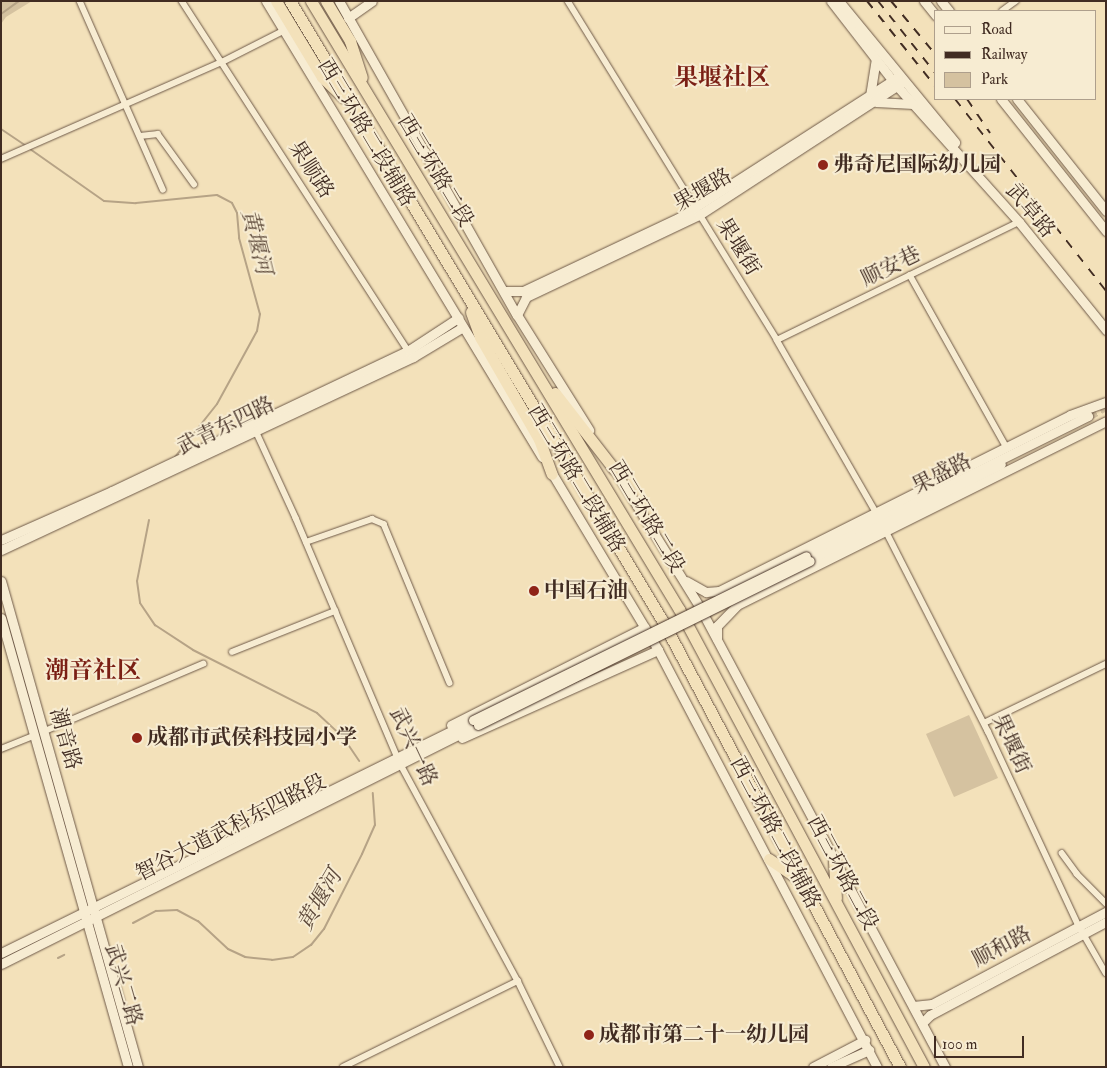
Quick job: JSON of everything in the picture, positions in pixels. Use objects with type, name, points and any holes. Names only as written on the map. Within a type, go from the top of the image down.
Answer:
[{"type":"highway","points":[[276,1],[322,77],[354,107]]},
{"type":"highway","name":"西三环路二段","points":[[290,1],[662,620],[899,1066]]},
{"type":"highway","name":"西三环路二段","points":[[311,1],[679,609],[925,1067]]},
{"type":"highway","points":[[332,4],[350,40],[370,100]]},
{"type":"highway","points":[[462,287],[480,337],[539,439],[552,474]]},
{"type":"highway","points":[[522,350],[614,469]]},
{"type":"highway","points":[[769,859],[800,879]]},
{"type":"highway","points":[[834,861],[836,902]]},
{"type":"street","points":[[80,1],[163,189]]},
{"type":"street","name":"果顺路","points":[[182,1],[411,353]]},
{"type":"street","name":"西三环路二段辅路","points":[[266,1],[645,627],[865,1040],[877,1067]]},
{"type":"street","points":[[348,18],[372,1]]},
{"type":"street","name":"果堰街","points":[[568,1],[777,340],[876,512]]},
{"type":"street","name":"武草路","points":[[831,1],[876,59],[1026,223],[1106,322]]},
{"type":"street","name":"武草路","points":[[839,1],[913,104],[1019,222],[1106,330]]},
{"type":"street","points":[[924,1],[934,14]]},
{"type":"street","points":[[1003,10],[1016,1]]},
{"type":"street","name":"西三环路二段辅路","points":[[332,4],[348,18],[517,315],[681,577],[717,639],[834,861],[946,1067]]},
{"type":"street","points":[[1,159],[222,62],[283,31]]},
{"type":"street","points":[[876,59],[872,99],[913,104]]},
{"type":"street","name":"果堰路","points":[[517,315],[526,297],[697,212],[898,81]]},
{"type":"street","points":[[1002,100],[1106,231]]},
{"type":"street","points":[[1019,100],[1106,211]]},
{"type":"street","points":[[140,136],[158,134],[194,184]]},
{"type":"street","name":"果堰路","points":[[504,291],[522,291],[697,212]]},
{"type":"street","name":"顺安巷","points":[[777,340],[1019,222]]},
{"type":"street","points":[[910,275],[1006,446]]},
{"type":"street","name":"武青东四路","points":[[1,550],[256,431],[411,353],[460,323]]},
{"type":"street","name":"武青东四路","points":[[1,540],[411,353]]},
{"type":"street","points":[[681,577],[698,589],[720,591],[1006,446],[1086,407],[1106,402]]},
{"type":"street","name":"果盛路","points":[[476,722],[1090,418]]},
{"type":"street","points":[[717,639],[717,626],[737,605],[1106,421]]},
{"type":"street","name":"武兴一路","points":[[256,431],[399,759],[518,980],[560,1067]]},
{"type":"street","points":[[910,519],[943,490],[963,468]]},
{"type":"street","points":[[902,499],[943,490],[970,488]]},
{"type":"street","points":[[306,542],[372,519],[384,524],[450,683]]},
{"type":"street","name":"果堰街","points":[[886,531],[984,723],[1081,930],[1106,973]]},
{"type":"street","name":"潮音路","points":[[1,581],[45,731],[138,1067]]},
{"type":"street","points":[[232,652],[335,611]]},
{"type":"street","name":"潮音路","points":[[1,618],[86,917]]},
{"type":"street","points":[[399,759],[470,713],[645,627]]},
{"type":"street","points":[[432,749],[480,732],[658,650]]},
{"type":"street","points":[[45,731],[203,664]]},
{"type":"street","points":[[984,723],[1106,664]]},
{"type":"street","points":[[424,742],[476,722]]},
{"type":"street","name":"智谷大道武科东四路段","points":[[1,964],[86,917],[399,759],[432,749],[476,722]]},
{"type":"street","points":[[1,749],[34,736]]},
{"type":"street","points":[[1062,853],[1077,874],[1106,903]]},
{"type":"street","name":"顺和路","points":[[922,1023],[930,1015],[1081,930],[1106,912]]},
{"type":"street","name":"智谷大道武科东四路段","points":[[1,954],[86,917]]},
{"type":"street","name":"武兴二路","points":[[86,917],[128,1067]]},
{"type":"street","name":"顺和路","points":[[914,1006],[932,1004],[1081,930],[1106,922]]},
{"type":"street","points":[[343,1067],[354,1064],[518,980]]},
{"type":"street","points":[[813,1067],[865,1040]]},
{"type":"street","points":[[832,1067],[869,1050]]},
{"type":"green space","points":[[1,1],[32,1],[6,17],[1,24]]},
{"type":"green space","points":[[969,715],[998,778],[954,797],[926,734]]},
{"type":"waterway","name":"黄堰河","points":[[1,14],[19,1]]},
{"type":"waterway","name":"黄堰河","points":[[1,129],[26,146]]},
{"type":"waterway","name":"黄堰河","points":[[30,149],[104,201],[136,203],[217,195],[232,203],[237,213],[239,238],[260,314],[257,331],[217,404],[175,457]]},
{"type":"waterway","name":"黄堰河","points":[[149,520],[137,581],[140,603],[155,625],[193,650],[317,713],[343,737],[359,761]]},
{"type":"waterway","name":"黄堰河","points":[[133,923],[156,911],[177,910],[198,921],[228,949],[245,957],[272,960],[293,957],[311,945],[324,929],[362,854],[375,825],[373,793]]},
{"type":"waterway","name":"黄堰河","points":[[58,958],[64,955]]},
{"type":"tunnel","points":[[1088,416],[1106,406]]},
{"type":"railway","points":[[867,1],[934,85]]},
{"type":"railway","points":[[878,1],[934,71]]},
{"type":"railway","points":[[891,1],[934,53]]},
{"type":"railway","points":[[956,100],[1106,291]]},
{"type":"railway","points":[[968,100],[990,133]]},
{"type":"place","name":"弗奇尼国际幼儿园","points":[[823,165]]},
{"type":"place","name":"中国石油","points":[[534,591]]},
{"type":"place","name":"成都市武侯科技园小学","points":[[137,738]]},
{"type":"place","name":"成都市第二十一幼儿园","points":[[589,1035]]},
{"type":"district","name":"果堰社区","points":[[722,78]]},
{"type":"district","name":"潮音社区","points":[[93,671]]}]
